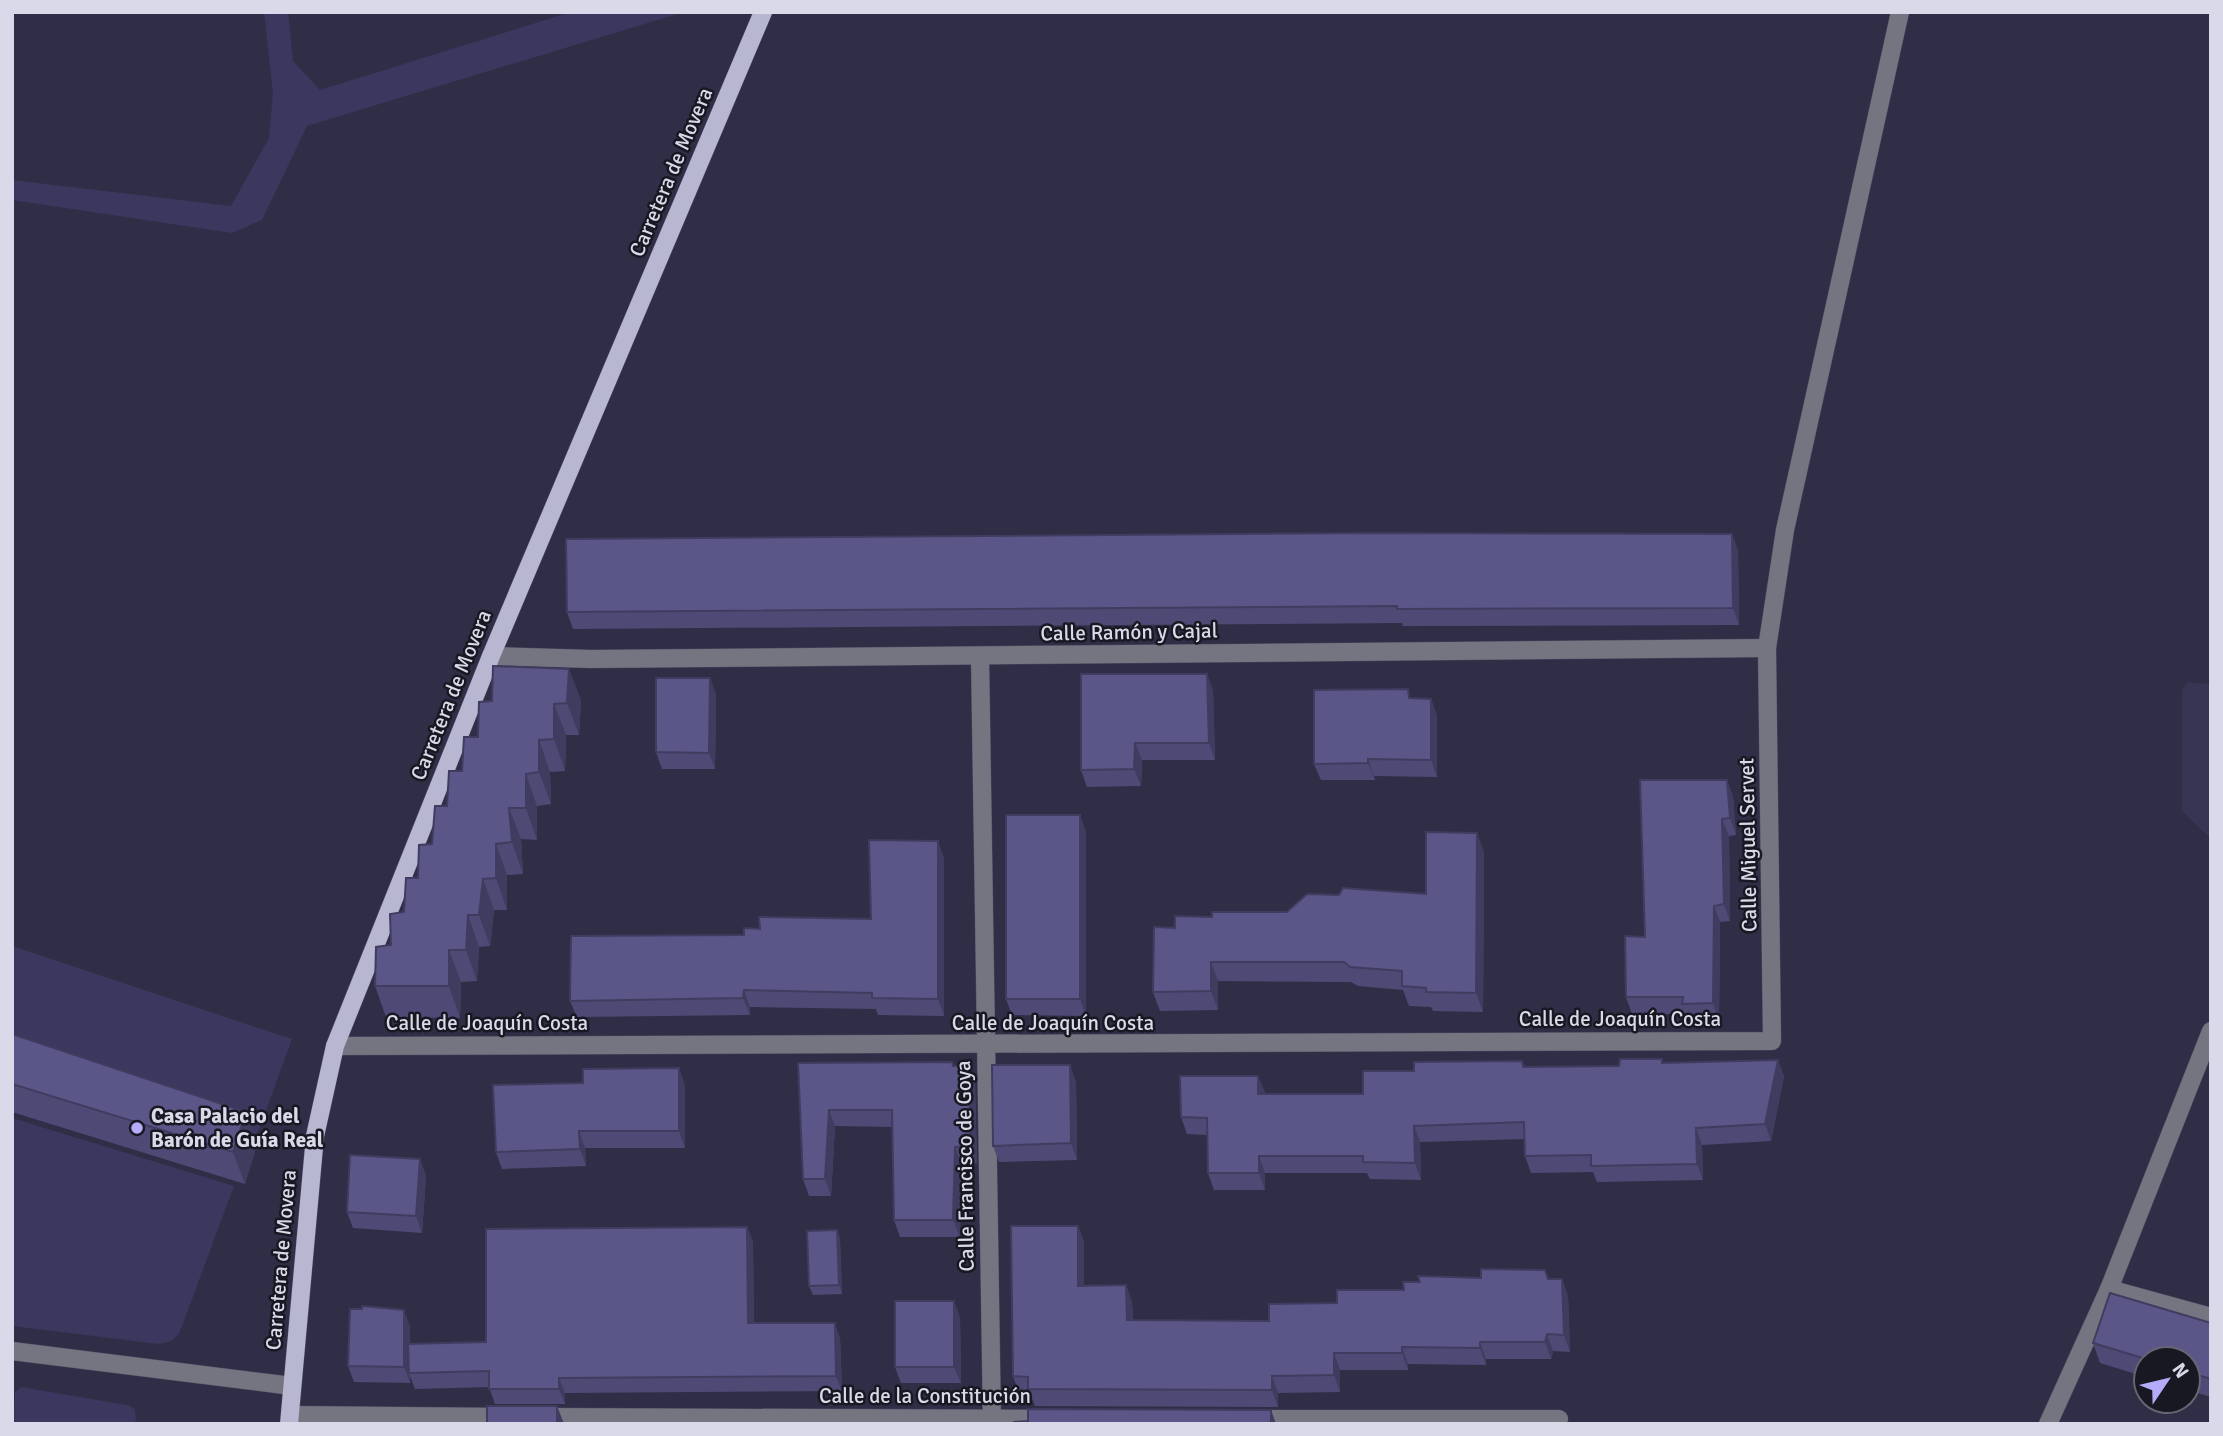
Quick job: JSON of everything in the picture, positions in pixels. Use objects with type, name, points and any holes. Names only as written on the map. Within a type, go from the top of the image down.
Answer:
[{"type":"main road","name":"Carretera de Movera","points":[[290,1420],[314,1136],[335,1046],[491,656],[763,12]]},
{"type":"street","name":"Calle Miguel Servet","points":[[1773,1041],[1767,648],[1785,530],[1900,12]]},
{"type":"street","name":"Calle Ramón y Cajal","points":[[491,656],[605,659],[1767,648]]},
{"type":"street","name":"Calle Francisco de Goya","points":[[980,656],[992,1421]]},
{"type":"street","points":[[2048,1424],[2109,1289],[2211,1031]]},
{"type":"street","name":"Calle de Joaquín Costa","points":[[335,1046],[985,1046],[1773,1041]]},
{"type":"street","points":[[2109,1289],[2211,1317]]},
{"type":"street","points":[[12,1351],[292,1386]]},
{"type":"street","name":"Calle de la Constitución","points":[[290,1420],[1075,1419]]},
{"type":"street","points":[[1227,1419],[1559,1419]]},
{"type":"shaded area","points":[[264,12],[288,12],[293,61],[320,90],[571,12],[684,12],[307,126],[262,220],[232,233],[12,200],[12,180],[231,206],[269,138],[273,93]]},
{"type":"shaded area","points":[[2188,682],[2211,684],[2211,839],[2182,811],[2182,690]]},
{"type":"shaded area","points":[[12,946],[292,1039],[257,1135],[12,1055]]},
{"type":"shaded area","points":[[12,1118],[234,1186],[179,1334],[171,1341],[159,1344],[12,1326]]},
{"type":"shaded area","points":[[21,1387],[127,1405],[135,1409],[136,1424],[14,1424],[15,1392]]},
{"type":"building","points":[[1377,533],[1732,534],[1733,608],[1397,609],[1397,606],[567,612],[566,539]]},
{"type":"building","points":[[493,666],[569,669],[567,703],[554,704],[554,739],[539,740],[539,772],[526,774],[526,808],[509,808],[512,842],[496,844],[496,878],[483,879],[479,915],[468,915],[466,950],[449,950],[449,986],[375,986],[376,947],[391,945],[390,914],[404,912],[406,878],[418,878],[419,845],[432,844],[435,806],[447,806],[449,771],[462,771],[464,737],[478,737],[479,702],[492,701]]},
{"type":"building","points":[[1081,674],[1207,674],[1209,743],[1135,743],[1134,769],[1081,770]]},
{"type":"building","points":[[656,678],[710,678],[709,753],[656,752]]},
{"type":"building","points":[[1408,689],[1409,698],[1431,699],[1431,760],[1368,759],[1368,763],[1314,764],[1314,690]]},
{"type":"building","points":[[1640,780],[1727,780],[1730,818],[1722,819],[1724,904],[1714,906],[1713,1003],[1682,1004],[1683,997],[1626,997],[1625,936],[1645,937]]},
{"type":"building","points":[[1006,815],[1080,815],[1080,999],[1006,999]]},
{"type":"building","points":[[1426,832],[1477,833],[1476,993],[1426,992],[1426,988],[1402,986],[1402,971],[1350,967],[1344,962],[1211,962],[1211,991],[1153,992],[1154,927],[1175,928],[1175,916],[1212,917],[1212,912],[1287,912],[1307,894],[1339,895],[1343,888],[1426,894]]},
{"type":"building","points":[[869,840],[938,841],[938,999],[872,998],[872,993],[744,990],[743,998],[570,1001],[571,936],[744,935],[744,928],[760,929],[759,917],[871,919]]},
{"type":"building","points":[[12,1034],[246,1112],[233,1152],[12,1084]]},
{"type":"building","points":[[1620,1059],[1662,1059],[1662,1063],[1778,1060],[1765,1124],[1696,1128],[1697,1164],[1591,1166],[1591,1155],[1525,1156],[1524,1122],[1414,1126],[1415,1163],[1363,1162],[1363,1156],[1259,1156],[1259,1173],[1208,1173],[1207,1118],[1181,1117],[1180,1076],[1258,1076],[1258,1094],[1363,1094],[1363,1071],[1414,1071],[1414,1062],[1522,1061],[1523,1067],[1619,1066]]},
{"type":"building","points":[[952,1062],[953,1066],[969,1066],[970,1146],[955,1147],[953,1220],[894,1220],[892,1110],[829,1110],[825,1179],[803,1179],[798,1063]]},
{"type":"building","points":[[992,1065],[1070,1065],[1071,1143],[993,1146]]},
{"type":"building","points":[[679,1068],[679,1131],[579,1131],[580,1149],[496,1152],[493,1085],[583,1083],[583,1069]]},
{"type":"building","points":[[350,1155],[420,1159],[416,1216],[347,1212]]},
{"type":"building","points":[[1011,1226],[1078,1226],[1078,1286],[1126,1285],[1127,1320],[1269,1321],[1269,1304],[1337,1303],[1337,1290],[1404,1290],[1403,1282],[1420,1282],[1418,1276],[1481,1278],[1481,1269],[1545,1270],[1548,1279],[1562,1279],[1564,1335],[1547,1334],[1545,1342],[1480,1342],[1480,1348],[1402,1347],[1402,1353],[1334,1353],[1334,1375],[1272,1376],[1272,1390],[1028,1389],[1028,1377],[1013,1376]]},
{"type":"building","points":[[747,1227],[748,1323],[835,1323],[836,1376],[559,1378],[559,1389],[489,1389],[489,1371],[409,1373],[408,1344],[486,1342],[486,1229]]},
{"type":"building","points":[[837,1230],[839,1285],[809,1286],[807,1231]]},
{"type":"building","points":[[2110,1293],[2211,1323],[2211,1379],[2202,1376],[2202,1345],[2132,1345],[2132,1355],[2093,1343]]},
{"type":"building","points":[[895,1301],[954,1301],[954,1367],[895,1367]]},
{"type":"building","points":[[362,1306],[404,1310],[404,1367],[348,1366],[350,1309],[362,1309]]},
{"type":"building","points":[[487,1406],[557,1406],[557,1424],[487,1424]]},
{"type":"building","points":[[1028,1409],[1271,1410],[1271,1424],[1014,1424],[1028,1421]]},
{"type":"place","name":"Casa Palacio del Barón de Guía Real","points":[[137,1128]]}]
